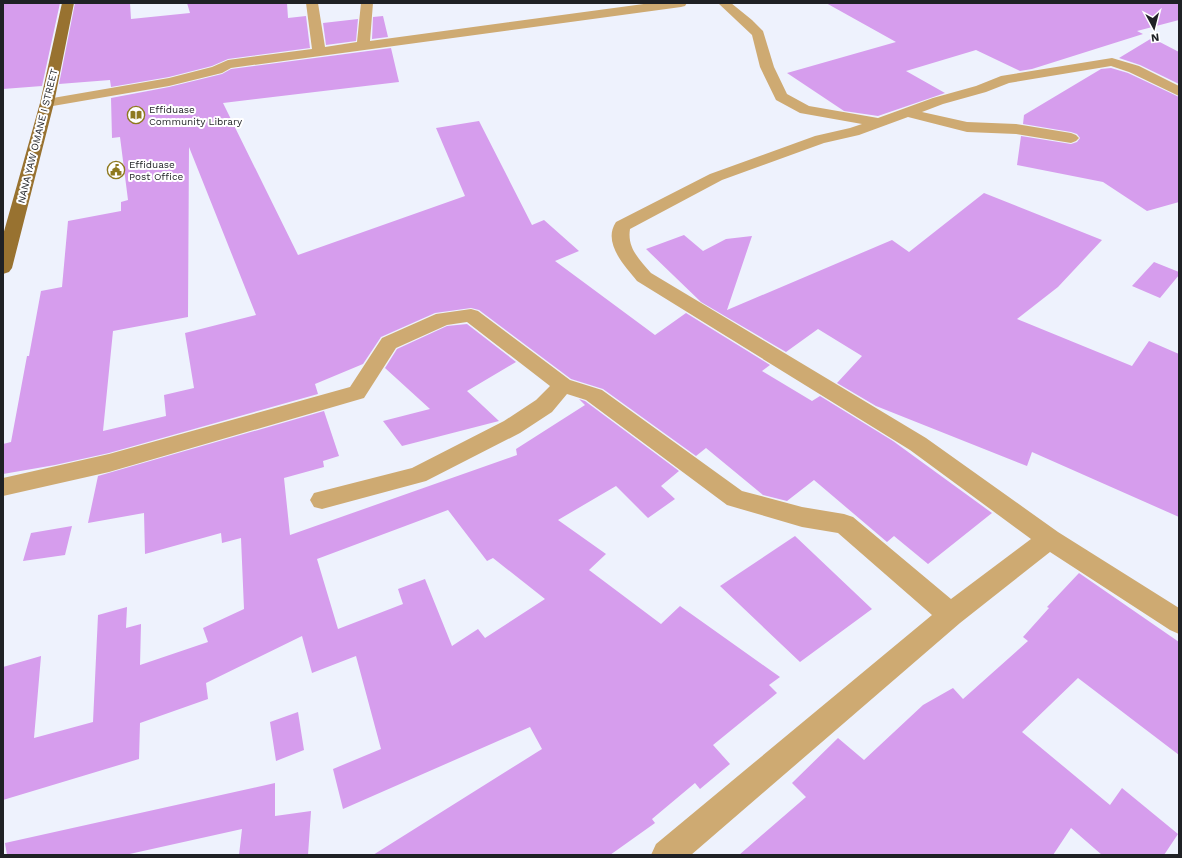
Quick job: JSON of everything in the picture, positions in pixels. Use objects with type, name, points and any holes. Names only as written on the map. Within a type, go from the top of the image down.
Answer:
[{"type":"main road","name":"NANA YAW OMANE I STREET","points":[[3,268],[47,103],[68,3]]},
{"type":"street","points":[[312,3],[319,52]]},
{"type":"street","points":[[364,45],[367,3]]},
{"type":"street","points":[[47,103],[169,82],[217,70],[228,64],[444,35],[531,21],[681,3]]},
{"type":"street","points":[[724,3],[748,23],[758,34],[767,67],[781,97],[805,110],[881,123]]},
{"type":"street","points":[[1179,92],[1134,69],[1112,62],[1006,79],[981,89],[938,102],[854,132],[820,139],[716,177],[650,210],[622,226],[620,237],[625,254],[644,277],[686,301],[918,444],[1049,539],[1179,622]]},
{"type":"street","points":[[805,110],[820,139]]},
{"type":"street","points":[[909,113],[967,127],[1016,129],[1070,138]]},
{"type":"street","points":[[3,487],[109,463],[357,393],[389,343],[443,319],[471,315],[563,385],[594,395],[735,498],[802,517],[844,524],[952,615]]},
{"type":"street","points":[[322,500],[418,474],[512,427],[544,406],[563,385]]},
{"type":"street","points":[[667,855],[952,615],[1049,539]]},
{"type":"building","points":[[3,3],[60,3],[42,86],[3,89]]},
{"type":"building","points":[[75,3],[130,3],[131,19],[190,13],[187,3],[287,3],[288,18],[306,16],[310,48],[228,59],[212,66],[169,77],[111,87],[110,80],[59,84]]},
{"type":"building","points":[[826,3],[1179,3],[1179,20],[1137,31],[1143,34],[1032,69],[1020,71],[976,50],[906,71],[945,93],[878,116],[844,111],[787,73],[896,42]]},
{"type":"building","points":[[383,16],[388,37],[372,39],[373,17]]},
{"type":"building","points":[[358,19],[356,41],[326,45],[323,23]]},
{"type":"building","points":[[1152,38],[1179,52],[1179,84],[1140,65],[1119,58]]},
{"type":"building","points":[[391,48],[399,82],[223,103],[298,255],[465,196],[436,128],[479,121],[532,225],[544,220],[579,251],[555,261],[655,335],[686,313],[770,365],[762,371],[812,401],[820,396],[893,441],[992,513],[928,564],[894,536],[887,542],[814,480],[787,501],[763,495],[706,448],[696,456],[603,389],[571,379],[479,310],[471,308],[435,313],[381,337],[363,364],[315,384],[318,394],[109,453],[55,465],[3,474],[3,444],[11,442],[41,291],[62,287],[68,221],[121,211],[121,202],[128,200],[120,137],[112,138],[111,98],[169,87],[222,74],[231,69]],"holes":[[[189,147],[256,315],[185,333],[194,388],[164,395],[166,416],[103,431],[113,331],[188,317]]]},
{"type":"building","points":[[1111,68],[1128,73],[1179,97],[1179,202],[1147,211],[1103,182],[1017,165],[1021,136],[1071,144],[1077,142],[1080,138],[1077,134],[1071,132],[1023,124],[1024,115],[1101,69]]},
{"type":"building","points":[[984,193],[1102,240],[1058,287],[1017,319],[1132,366],[1149,341],[1179,354],[1179,517],[1032,452],[1027,466],[876,406],[837,383],[862,356],[818,329],[786,352],[701,302],[646,249],[684,235],[703,251],[726,239],[752,236],[727,310],[892,240],[909,252]]},
{"type":"building","points":[[1154,262],[1179,272],[1179,275],[1160,298],[1132,286]]},
{"type":"building","points":[[467,324],[516,362],[467,391],[499,421],[402,446],[383,421],[430,409],[385,368],[397,349],[447,326]]},
{"type":"building","points":[[579,399],[585,401],[679,471],[661,486],[675,499],[648,518],[616,486],[558,520],[606,554],[589,570],[661,624],[680,606],[780,677],[769,685],[777,693],[713,745],[730,764],[700,789],[695,783],[652,819],[655,823],[610,855],[373,855],[542,749],[530,727],[343,809],[333,769],[381,749],[356,656],[312,673],[302,636],[206,683],[208,699],[140,723],[139,759],[3,800],[3,667],[41,656],[34,738],[93,722],[98,615],[127,607],[126,628],[141,624],[140,665],[208,642],[203,628],[244,609],[241,538],[222,543],[221,533],[145,554],[144,513],[88,523],[98,476],[324,411],[339,456],[323,461],[324,467],[284,478],[290,535],[517,455],[516,449],[585,405]],"holes":[[[448,510],[487,561],[493,558],[545,599],[485,638],[478,629],[452,646],[425,579],[398,589],[403,604],[338,629],[317,559]]]},
{"type":"building","points":[[72,526],[65,555],[23,561],[31,533]]},
{"type":"building","points":[[795,536],[872,609],[800,662],[720,586]]},
{"type":"building","points":[[1079,573],[1179,642],[1179,755],[1078,678],[1022,732],[1110,805],[1122,788],[1178,834],[1164,855],[1102,855],[1071,828],[1053,855],[739,855],[806,797],[792,783],[838,738],[864,760],[923,705],[953,688],[963,699],[1028,641],[1023,637],[1049,608],[1047,607]]},
{"type":"building","points":[[298,712],[304,750],[276,761],[270,722]]},
{"type":"building","points":[[275,783],[275,816],[311,811],[308,855],[239,855],[242,829],[125,855],[7,855],[5,843]]},
{"type":"place","name":"Effiduase Community Library","points":[[136,115]]},
{"type":"place","name":"Effiduase Post Office","points":[[116,170]]}]
